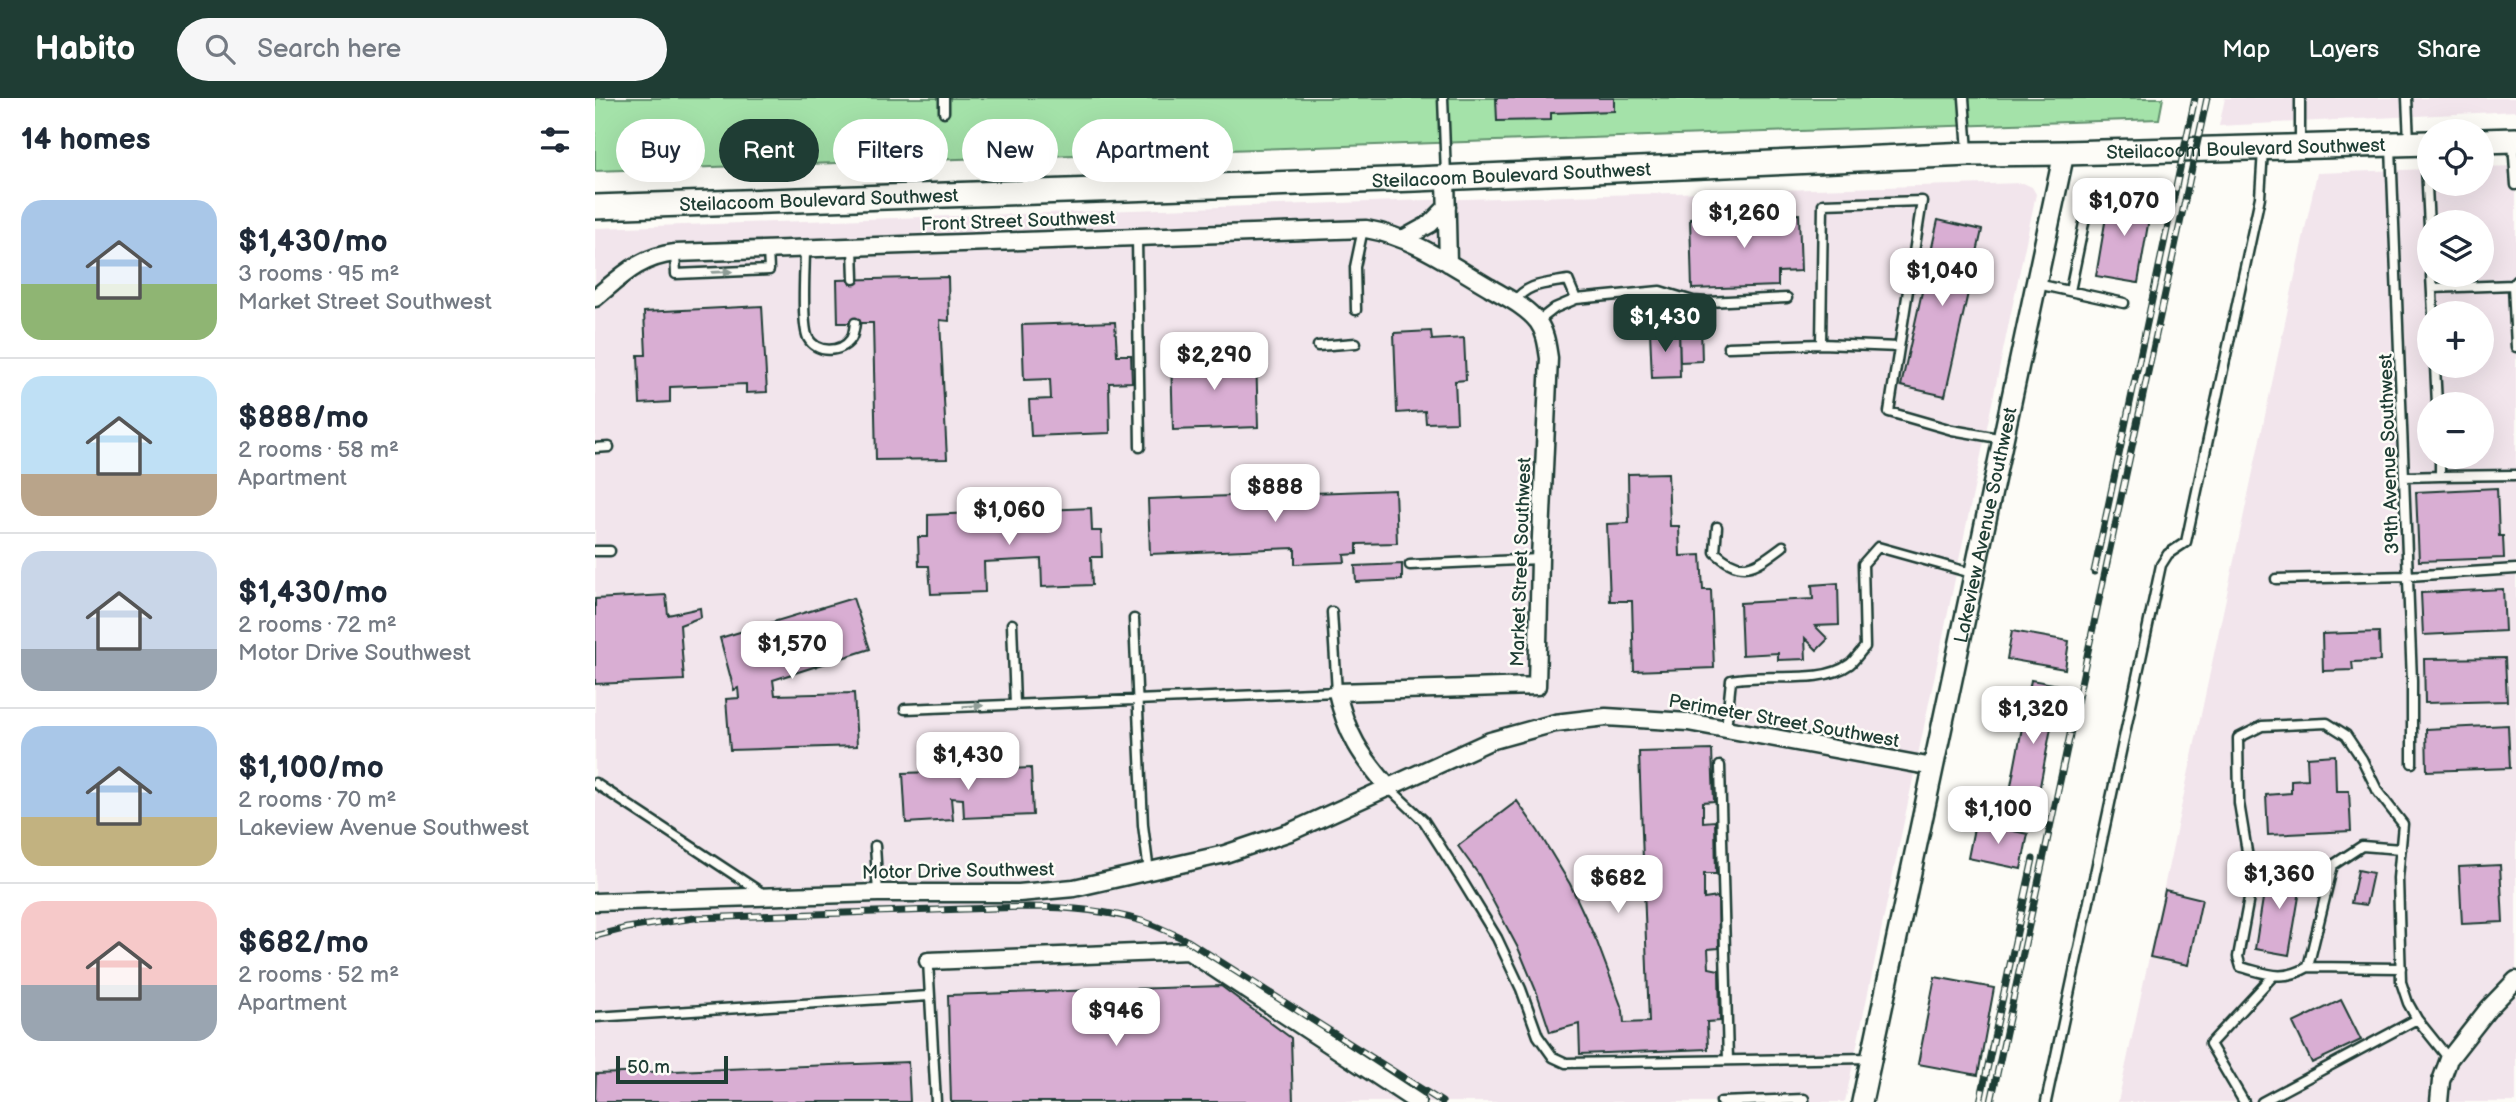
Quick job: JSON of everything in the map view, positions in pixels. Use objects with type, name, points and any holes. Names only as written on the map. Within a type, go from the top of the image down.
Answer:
[{"type":"main road","points":[[2494,141],[2515,140]]},
{"type":"main road","name":"Steilacoom Boulevard Southwest","points":[[595,207],[1446,178],[1969,154],[2414,143]]},
{"type":"street","name":"Lakeview Avenue Southwest","points":[[1862,1102],[2064,153]]},
{"type":"street","points":[[1446,178],[1448,263],[1514,302],[1538,321]]},
{"type":"street","points":[[1403,239],[1430,224],[1447,207]]},
{"type":"street","name":"Front Street Southwest","points":[[595,298],[640,262],[675,253],[1363,229],[1384,232],[1403,239],[1430,251],[1448,263]]},
{"type":"street","name":"Market Street Southwest","points":[[1337,692],[1537,686],[1549,375],[1547,344],[1538,321]]},
{"type":"street","points":[[1337,692],[1343,719],[1354,742],[1366,762],[1389,788]]},
{"type":"street","name":"Perimeter Street Southwest","points":[[1389,788],[1490,741],[1555,723],[1606,717],[1688,722],[1933,767]]},
{"type":"street","name":"Motor Drive Southwest","points":[[595,902],[878,892],[1019,893],[1073,888],[1225,853],[1290,832],[1389,788]]},
{"type":"street","points":[[928,961],[1188,951],[1417,1102]]},
{"type":"street","points":[[2439,1102],[2441,1081],[2449,1059],[2489,1008],[2514,984]]},
{"type":"lane","points":[[944,98],[944,112]]},
{"type":"lane","points":[[1443,98],[1446,178]]},
{"type":"lane","points":[[1963,98],[1969,154]]},
{"type":"lane","points":[[2300,98],[2300,146]]},
{"type":"lane","points":[[2407,98],[2426,210]]},
{"type":"lane","points":[[2515,140],[2516,185]]},
{"type":"lane","name":"39th Avenue Southwest","points":[[2412,763],[2404,477],[2414,143]]},
{"type":"lane","points":[[2046,1102],[2161,565],[2168,554],[2186,542],[2260,197],[2264,147]]},
{"type":"lane","points":[[2070,291],[2090,194]]},
{"type":"lane","points":[[1821,344],[1823,204],[1922,201],[1888,412],[1952,430],[2004,439]]},
{"type":"lane","points":[[1356,310],[1355,267],[1363,229]]},
{"type":"lane","points":[[1137,237],[1140,447]]},
{"type":"lane","points":[[853,247],[854,279]]},
{"type":"lane","points":[[805,249],[808,338],[815,345],[832,350],[842,347],[850,341],[855,323]]},
{"type":"lane","points":[[1514,302],[1521,292],[1537,285],[1568,280],[1576,299]]},
{"type":"lane","points":[[2433,301],[2432,288],[2514,283],[2516,347]]},
{"type":"lane","points":[[2037,284],[2124,303]]},
{"type":"lane","points":[[1538,321],[1555,308],[1576,299],[1660,291],[1693,301],[1709,302],[1787,298]]},
{"type":"lane","points":[[1318,346],[1356,344]]},
{"type":"lane","points":[[1728,347],[1821,344],[1899,347]]},
{"type":"lane","points":[[595,448],[609,447]]},
{"type":"lane","points":[[2440,469],[2441,476]]},
{"type":"lane","points":[[2404,477],[2516,475]]},
{"type":"lane","points":[[1717,527],[1716,552],[1728,564],[1743,567],[1757,565],[1783,545]]},
{"type":"lane","points":[[1726,729],[1731,680],[1746,677],[1822,675],[1849,664],[1864,647],[1863,564],[1878,547],[1975,574]]},
{"type":"lane","points":[[595,551],[610,551]]},
{"type":"lane","points":[[1410,565],[1540,559]]},
{"type":"lane","points":[[2277,579],[2408,576],[2516,569]]},
{"type":"lane","points":[[905,709],[1337,692],[1332,612]]},
{"type":"lane","points":[[1134,619],[1143,825],[1149,872]]},
{"type":"lane","points":[[1012,624],[1015,704]]},
{"type":"lane","points":[[2401,968],[2308,967],[2294,975],[2273,976],[2241,967],[2238,957],[2252,882],[2239,803],[2238,738],[2262,726],[2327,723],[2346,735],[2362,759],[2378,792],[2403,824],[2398,878],[2401,968],[2401,982],[2417,1019],[2449,1059]]},
{"type":"lane","points":[[1720,766],[1728,1060]]},
{"type":"lane","points":[[595,783],[767,896]]},
{"type":"lane","points":[[1389,788],[1424,821],[1476,902],[1497,938],[1521,989],[1538,1036],[1553,1056],[1566,1063],[1871,1058]]},
{"type":"lane","points":[[875,846],[878,892]]},
{"type":"lane","points":[[2308,967],[2333,865],[2362,846],[2401,849]]},
{"type":"lane","points":[[928,961],[936,1102]]},
{"type":"lane","points":[[2244,1102],[2210,1044],[2273,976]]},
{"type":"lane","points":[[595,1017],[929,996]]},
{"type":"lane","points":[[2262,1102],[2417,1019]]},
{"type":"lane","points":[[1721,1102],[1804,1099],[1804,1102]]},
{"type":"shaded area","points":[[2225,98],[2516,98],[2516,111],[2219,126]]},
{"type":"shaded area","points":[[2516,166],[2516,1102],[2118,1102],[2317,173],[2417,169],[2417,196],[2494,196],[2494,167]]},
{"type":"shaded area","points":[[2023,183],[2032,187],[2036,194],[1845,1102],[595,1102],[595,228]]},
{"type":"green space","points":[[595,98],[2163,98],[2159,119],[1233,150],[1233,119],[1072,119],[1072,155],[1058,156],[1058,119],[962,119],[962,159],[948,159],[948,119],[833,119],[833,163],[819,164],[819,119],[719,119],[719,167],[705,167],[705,119],[616,119],[616,170],[595,171]]},
{"type":"building","points":[[1496,98],[1614,98],[1614,111],[1551,113],[1551,120],[1497,121]]},
{"type":"building","points":[[2110,193],[2152,201],[2138,283],[2096,276]]},
{"type":"building","points":[[1799,214],[1801,271],[1778,272],[1778,286],[1692,289],[1690,218]]},
{"type":"building","points":[[1938,220],[1982,230],[1945,396],[1901,386]]},
{"type":"building","points":[[948,277],[949,321],[940,320],[947,459],[876,460],[873,323],[838,323],[837,280]]},
{"type":"building","points":[[762,306],[767,392],[746,393],[746,384],[670,387],[670,402],[640,404],[638,355],[646,355],[644,312]]},
{"type":"building","points":[[1115,322],[1117,355],[1131,355],[1132,382],[1109,383],[1110,433],[1031,436],[1029,400],[1051,399],[1050,379],[1024,380],[1022,325]]},
{"type":"building","points":[[1701,327],[1702,361],[1680,362],[1679,328]]},
{"type":"building","points":[[1679,330],[1680,377],[1652,378],[1650,331]]},
{"type":"building","points":[[1431,331],[1432,340],[1464,338],[1466,380],[1455,381],[1457,422],[1426,423],[1425,411],[1397,413],[1394,333]]},
{"type":"building","points":[[1256,354],[1258,427],[1173,430],[1171,356]]},
{"type":"building","points":[[1668,473],[1670,526],[1679,526],[1680,556],[1701,555],[1703,590],[1711,590],[1714,668],[1634,671],[1632,601],[1610,601],[1607,524],[1629,523],[1628,474]]},
{"type":"building","points":[[2497,488],[2499,536],[2503,536],[2504,558],[2419,561],[2416,492]]},
{"type":"building","points":[[1395,490],[1397,543],[1357,544],[1357,554],[1344,555],[1345,562],[1295,564],[1295,548],[1150,554],[1148,499]]},
{"type":"building","points":[[1091,508],[1092,531],[1101,531],[1102,557],[1091,557],[1092,585],[1042,587],[1041,559],[984,562],[985,592],[931,594],[929,566],[919,566],[918,537],[928,537],[928,515]]},
{"type":"building","points":[[1402,564],[1402,580],[1356,582],[1355,566]]},
{"type":"building","points":[[1838,583],[1839,625],[1815,626],[1828,639],[1817,650],[1805,638],[1806,659],[1778,660],[1778,653],[1742,655],[1740,603],[1813,599],[1812,585]]},
{"type":"building","points":[[2503,589],[2505,631],[2423,635],[2421,593]]},
{"type":"building","points":[[666,595],[668,615],[700,608],[701,617],[680,625],[684,680],[595,684],[595,599]]},
{"type":"building","points":[[853,598],[870,649],[773,680],[775,695],[854,693],[857,746],[730,750],[726,699],[739,698],[738,688],[734,690],[720,638]]},
{"type":"building","points":[[2012,631],[2069,641],[2065,669],[2007,659]]},
{"type":"building","points":[[2379,632],[2380,661],[2352,662],[2353,670],[2323,671],[2322,634]]},
{"type":"building","points":[[2505,658],[2507,701],[2425,703],[2424,659]]},
{"type":"building","points":[[2031,680],[2059,685],[2035,813],[2007,807]]},
{"type":"building","points":[[2508,725],[2510,768],[2427,771],[2426,729]]},
{"type":"building","points":[[1712,750],[1714,801],[1703,802],[1703,822],[1715,821],[1716,874],[1704,874],[1704,899],[1718,897],[1719,948],[1708,949],[1709,968],[1719,970],[1720,1021],[1707,1022],[1708,1049],[1580,1054],[1579,1024],[1550,1032],[1519,950],[1479,875],[1458,846],[1517,801],[1570,884],[1597,942],[1623,1011],[1624,1023],[1649,1022],[1639,752]]},
{"type":"building","points":[[987,754],[987,770],[1031,768],[1033,815],[964,818],[963,799],[951,798],[953,820],[906,823],[903,773],[964,771],[963,755]]},
{"type":"building","points":[[2335,755],[2336,791],[2349,791],[2351,831],[2268,835],[2266,795],[2291,793],[2291,780],[2308,779],[2307,757]]},
{"type":"building","points":[[1975,823],[2028,834],[2021,869],[1968,858]]},
{"type":"building","points":[[2500,865],[2503,922],[2462,924],[2459,867]]},
{"type":"building","points":[[2268,867],[2303,873],[2289,955],[2255,949]]},
{"type":"building","points":[[2358,870],[2373,873],[2366,905],[2351,903]]},
{"type":"building","points":[[2165,890],[2202,899],[2188,965],[2150,957]]},
{"type":"building","points":[[1935,977],[1994,988],[1978,1075],[1918,1064]]},
{"type":"building","points":[[1221,986],[1291,1038],[1293,1102],[951,1102],[948,995]]},
{"type":"building","points":[[2341,1000],[2361,1040],[2312,1063],[2293,1023]]},
{"type":"building","points":[[908,1062],[910,1102],[595,1102],[596,1074]]},
{"type":"railway","points":[[2094,572],[2195,98]]},
{"type":"railway","points":[[1991,1102],[2207,98]]},
{"type":"railway","points":[[1980,1102],[2033,859]]},
{"type":"railway","points":[[595,936],[627,928],[694,918],[1028,907],[1114,914],[1148,923],[1188,941],[1442,1102]]}]
